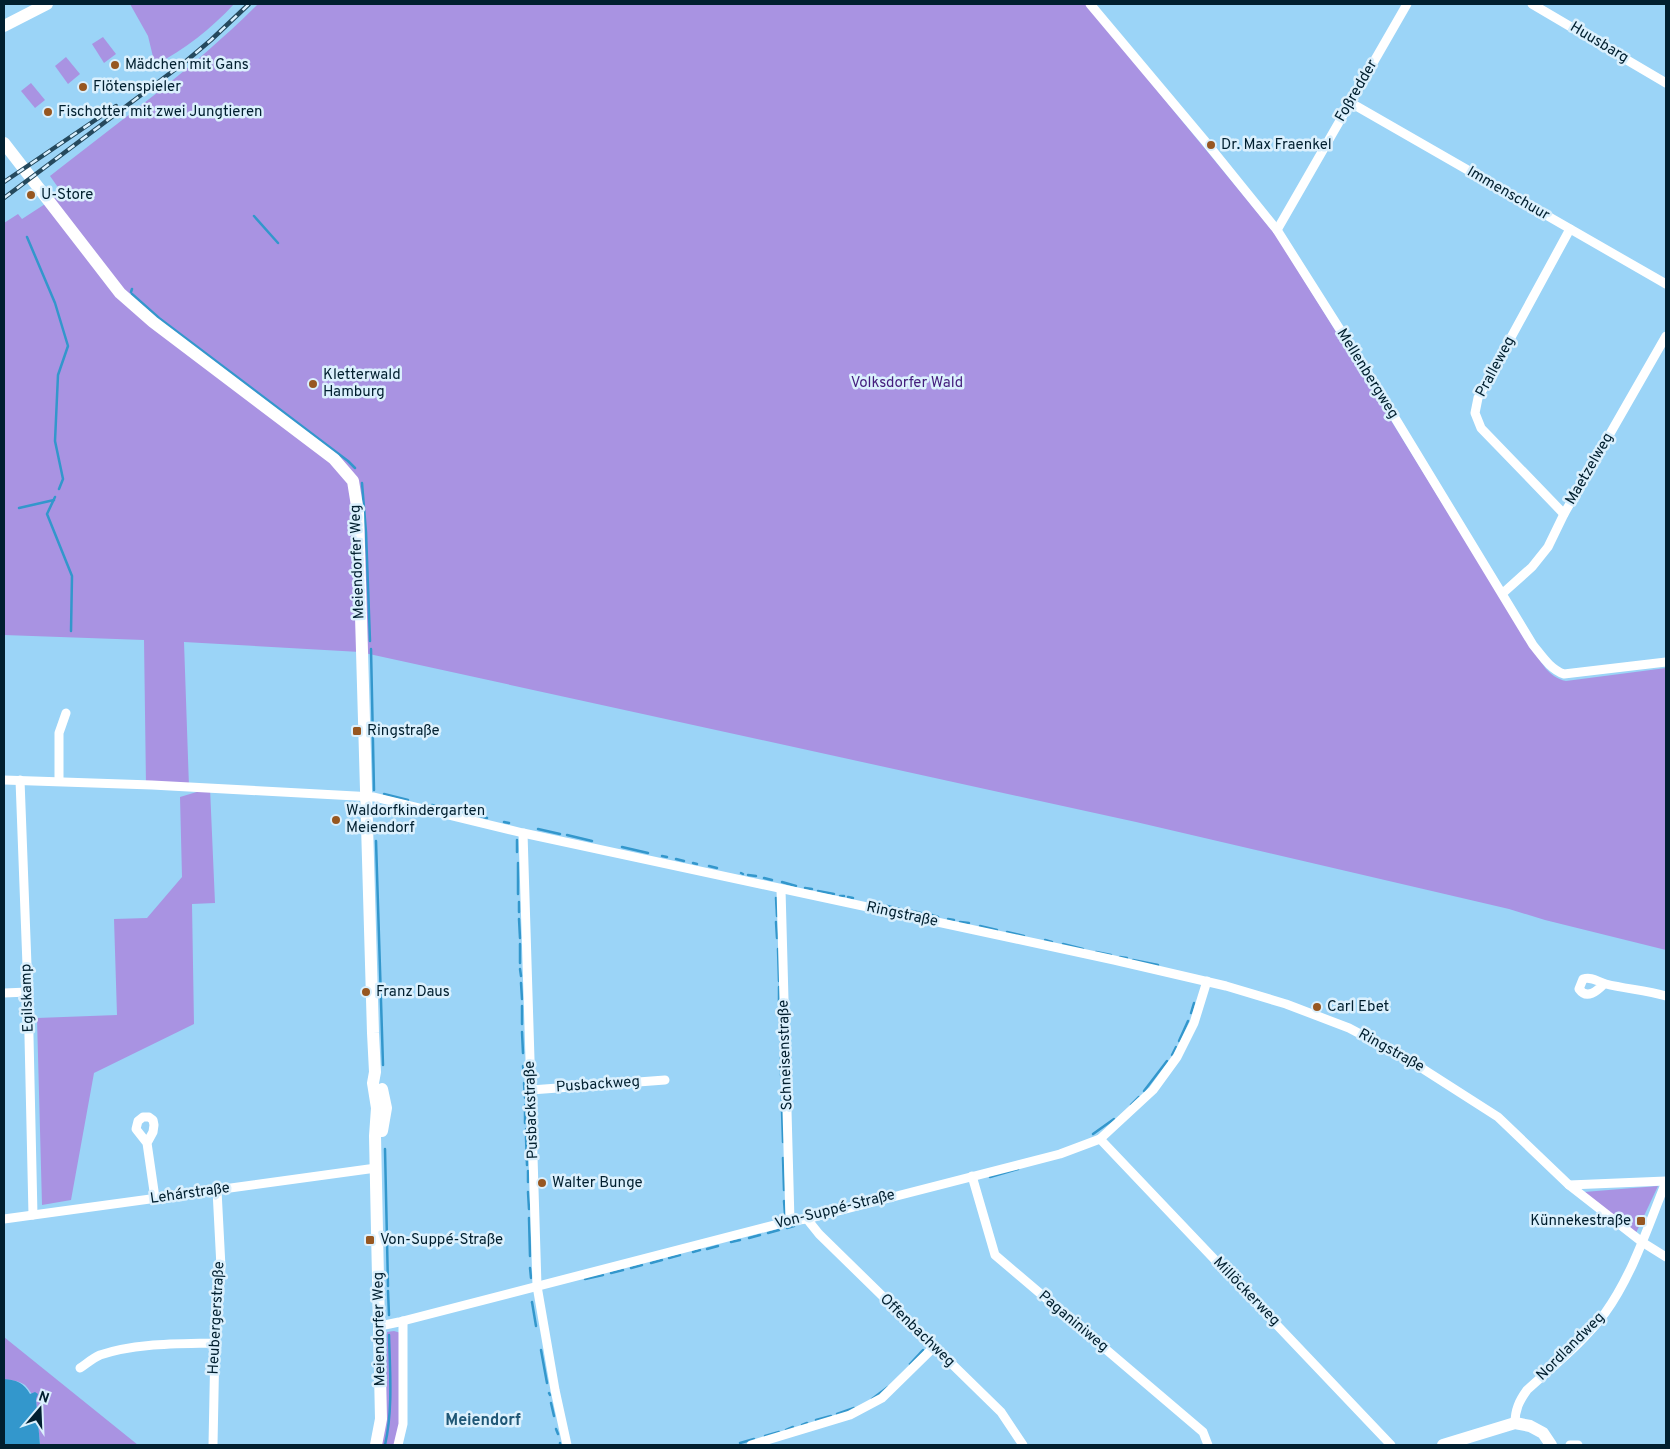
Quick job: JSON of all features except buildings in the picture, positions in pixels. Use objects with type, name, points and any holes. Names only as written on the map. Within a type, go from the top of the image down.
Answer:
[{"type":"street","points":[[4,26],[46,4]]},
{"type":"street","name":"Mellenbergweg","points":[[1090,4],[1209,146],[1276,230],[1372,380],[1533,645],[1550,666],[1564,674],[1666,662]]},
{"type":"street","name":"Foßredder","points":[[1276,230],[1407,4]]},
{"type":"street","name":"Huusbarg","points":[[1532,4],[1665,79]]},
{"type":"street","name":"Immenschuur","points":[[1350,103],[1666,284]]},
{"type":"street","name":"Meiendorfer Weg","points":[[4,143],[120,293],[152,322],[334,459],[353,481],[358,512],[375,1072],[380,1083],[386,1108],[376,1152],[381,1419],[376,1445]]},
{"type":"street","name":"Pralleweg","points":[[1564,514],[1481,428],[1475,413],[1478,398],[1570,229]]},
{"type":"street","name":"Maetzelweg","points":[[1503,593],[1532,567],[1548,547],[1564,514],[1666,336]]},
{"type":"street","points":[[59,781],[59,734],[66,713]]},
{"type":"street","name":"Ringstraße","points":[[4,780],[367,796],[523,833],[1207,981],[1286,1004],[1350,1028],[1409,1060],[1498,1117],[1569,1185],[1642,1242],[1666,1257]]},
{"type":"street","name":"Egilskamp","points":[[20,780],[28,992],[33,1215]]},
{"type":"street","name":"Pusbackstraße","points":[[523,833],[538,1286],[554,1390],[567,1445]]},
{"type":"street","name":"Schneisenstraße","points":[[781,889],[790,1221]]},
{"type":"street","name":"Von-Suppé-Straße","points":[[380,1326],[1060,1154],[1100,1139],[1153,1090],[1177,1057],[1194,1023],[1207,981]]},
{"type":"street","points":[[1604,984],[1654,992],[1666,996]]},
{"type":"street","points":[[4,993],[28,992]]},
{"type":"street","name":"Pusbackweg","points":[[531,1090],[665,1080]]},
{"type":"street","name":"Millöckerweg","points":[[1100,1139],[1391,1445]]},
{"type":"street","points":[[147,1143],[155,1198]]},
{"type":"street","name":"Lehárstraße","points":[[4,1219],[376,1168]]},
{"type":"street","name":"Paganiniweg","points":[[972,1176],[995,1255],[1203,1432],[1208,1445]]},
{"type":"street","points":[[1569,1185],[1666,1182],[1642,1242]]},
{"type":"street","name":"Heubergerstraße","points":[[213,1445],[215,1344],[221,1267],[217,1190]]},
{"type":"street","name":"Offenbachweg","points":[[808,1218],[819,1234],[1001,1412],[1023,1445]]},
{"type":"street","name":"Nordlandweg","points":[[1515,1423],[1515,1412],[1527,1390],[1585,1336],[1605,1314],[1626,1280],[1642,1242]]},
{"type":"street","name":"Meiendorfer Weg","points":[[398,1445],[403,1424],[403,1321]]},
{"type":"street","points":[[80,1368],[98,1356],[132,1348],[168,1344],[215,1344]]},
{"type":"street","points":[[751,1445],[850,1415],[882,1398],[934,1347]]},
{"type":"street","points":[[1443,1445],[1515,1423],[1530,1426],[1543,1433],[1551,1445]]},
{"type":"street","points":[[1570,1445],[1578,1445]]},
{"type":"green space","points":[[130,4],[234,4],[197,38],[155,65],[148,36]]},
{"type":"green space","name":"Volksdorfer Wald","points":[[258,4],[1086,4],[1276,235],[1546,669],[1554,676],[1566,681],[1666,668],[1666,950],[1545,920],[1509,909],[1136,822],[360,652],[184,642],[189,787],[146,785],[144,640],[4,635],[4,223],[18,214],[22,219],[62,193],[50,176],[183,72]]},
{"type":"green space","points":[[103,37],[116,54],[104,63],[92,44]]},
{"type":"green space","points":[[66,57],[80,74],[68,84],[55,66]]},
{"type":"green space","points":[[31,83],[45,100],[35,108],[21,91]]},
{"type":"green space","points":[[210,788],[215,903],[192,904],[194,1024],[94,1073],[71,1200],[42,1205],[37,1018],[117,1015],[114,919],[147,918],[182,877],[180,797]]},
{"type":"green space","points":[[1658,1186],[1636,1233],[1584,1192]]},
{"type":"green space","points":[[387,1332],[401,1333],[399,1429],[395,1445],[381,1445],[385,1428]]},
{"type":"green space","points":[[4,1337],[138,1445],[40,1445],[36,1399],[23,1384],[4,1379]]},
{"type":"water","points":[[4,1379],[20,1383],[30,1394],[35,1392],[38,1394],[36,1399],[40,1445],[4,1445]]},
{"type":"waterway","points":[[254,216],[278,243]]},
{"type":"waterway","points":[[27,237],[55,303],[68,346],[58,375],[55,441],[63,479],[59,489]]},
{"type":"waterway","points":[[132,294],[159,318],[355,468]]},
{"type":"waterway","points":[[362,483],[366,532],[370,641]]},
{"type":"waterway","points":[[55,497],[47,514],[72,576],[71,631]]},
{"type":"waterway","points":[[19,508],[54,500]]},
{"type":"waterway","points":[[371,649],[374,790]]},
{"type":"waterway","points":[[384,794],[408,800]]},
{"type":"waterway","points":[[432,805],[444,808]]},
{"type":"waterway","points":[[456,811],[466,812]]},
{"type":"waterway","points":[[476,815],[487,818]]},
{"type":"waterway","points":[[504,822],[509,823]]},
{"type":"waterway","points":[[538,829],[560,834]]},
{"type":"waterway","points":[[567,835],[592,841]]},
{"type":"waterway","points":[[517,840],[517,852]]},
{"type":"waterway","points":[[376,841],[383,1065]]},
{"type":"waterway","points":[[622,847],[648,853]]},
{"type":"waterway","points":[[662,856],[667,857]]},
{"type":"waterway","points":[[676,859],[684,861]]},
{"type":"waterway","points":[[518,863],[518,894]]},
{"type":"waterway","points":[[693,863],[697,864]]},
{"type":"waterway","points":[[709,866],[717,868]]},
{"type":"waterway","points":[[748,875],[756,876]]},
{"type":"waterway","points":[[764,878],[772,880]]},
{"type":"waterway","points":[[782,882],[796,886]]},
{"type":"waterway","points":[[805,888],[812,889]]},
{"type":"waterway","points":[[818,891],[834,894]]},
{"type":"waterway","points":[[848,897],[853,898]]},
{"type":"waterway","points":[[776,898],[777,916]]},
{"type":"waterway","points":[[519,902],[519,912]]},
{"type":"waterway","points":[[868,902],[879,904]]},
{"type":"waterway","points":[[887,906],[904,910]]},
{"type":"waterway","points":[[912,911],[925,914]]},
{"type":"waterway","points":[[932,915],[938,917]]},
{"type":"waterway","points":[[519,919],[520,938]]},
{"type":"waterway","points":[[948,919],[954,920]]},
{"type":"waterway","points":[[776,922],[777,938]]},
{"type":"waterway","points":[[960,922],[969,923]]},
{"type":"waterway","points":[[980,926],[997,930]]},
{"type":"waterway","points":[[1007,932],[1024,936]]},
{"type":"waterway","points":[[1045,940],[1052,942]]},
{"type":"waterway","points":[[520,944],[520,963]]},
{"type":"waterway","points":[[1063,944],[1083,949]]},
{"type":"waterway","points":[[778,949],[779,981]]},
{"type":"waterway","points":[[1096,952],[1111,955]]},
{"type":"waterway","points":[[1120,957],[1127,958]]},
{"type":"waterway","points":[[1133,960],[1158,965]]},
{"type":"waterway","points":[[520,969],[521,976]]},
{"type":"waterway","points":[[521,983],[522,999]]},
{"type":"waterway","points":[[779,987],[779,1002]]},
{"type":"waterway","points":[[1191,1013],[1194,1003]]},
{"type":"waterway","points":[[522,1006],[522,1024]]},
{"type":"waterway","points":[[780,1015],[780,1023]]},
{"type":"waterway","points":[[1179,1041],[1188,1021]]},
{"type":"waterway","points":[[780,1029],[780,1035]]},
{"type":"waterway","points":[[522,1032],[523,1053]]},
{"type":"waterway","points":[[781,1039],[781,1049]]},
{"type":"waterway","points":[[1172,1055],[1176,1047]]},
{"type":"waterway","points":[[781,1057],[781,1075]]},
{"type":"waterway","points":[[1144,1091],[1167,1061]]},
{"type":"waterway","points":[[523,1066],[524,1076]]},
{"type":"waterway","points":[[524,1083],[525,1098]]},
{"type":"waterway","points":[[782,1088],[782,1104]]},
{"type":"waterway","points":[[1131,1105],[1139,1097]]},
{"type":"waterway","points":[[525,1105],[525,1123]]},
{"type":"waterway","points":[[782,1110],[783,1142]]},
{"type":"waterway","points":[[1093,1134],[1114,1119]]},
{"type":"waterway","points":[[526,1137],[527,1165]]},
{"type":"waterway","points":[[385,1149],[388,1286]]},
{"type":"waterway","points":[[783,1158],[784,1190]]},
{"type":"waterway","points":[[990,1177],[1018,1169]]},
{"type":"waterway","points":[[528,1171],[528,1182]]},
{"type":"waterway","points":[[528,1192],[529,1209]]},
{"type":"waterway","points":[[784,1201],[785,1214]]},
{"type":"waterway","points":[[529,1218],[530,1256]]},
{"type":"waterway","points":[[787,1228],[794,1226]]},
{"type":"waterway","points":[[768,1233],[779,1230]]},
{"type":"waterway","points":[[749,1238],[760,1235]]},
{"type":"waterway","points":[[731,1242],[740,1240]]},
{"type":"waterway","points":[[707,1249],[718,1246]]},
{"type":"waterway","points":[[693,1252],[700,1250]]},
{"type":"waterway","points":[[669,1258],[680,1255]]},
{"type":"waterway","points":[[651,1263],[662,1260]]},
{"type":"waterway","points":[[631,1268],[642,1265]]},
{"type":"waterway","points":[[530,1268],[531,1278]]},
{"type":"waterway","points":[[611,1273],[623,1270]]},
{"type":"waterway","points":[[585,1279],[603,1275]]},
{"type":"waterway","points":[[388,1291],[389,1315]]},
{"type":"waterway","points":[[532,1302],[536,1326]]},
{"type":"waterway","points":[[385,1445],[390,1405],[389,1335]]},
{"type":"waterway","points":[[541,1350],[547,1383]]},
{"type":"waterway","points":[[910,1364],[923,1350]]},
{"type":"waterway","points":[[872,1399],[888,1387]]},
{"type":"waterway","points":[[551,1403],[554,1416]]},
{"type":"waterway","points":[[837,1414],[854,1408]]},
{"type":"waterway","points":[[816,1420],[831,1416]]},
{"type":"waterway","points":[[802,1425],[807,1423]]},
{"type":"waterway","points":[[786,1430],[793,1427]]},
{"type":"waterway","points":[[556,1429],[558,1434]]},
{"type":"waterway","points":[[765,1436],[779,1432]]},
{"type":"waterway","points":[[740,1443],[754,1439]]},
{"type":"railway","points":[[4,198],[185,62],[249,4]]},
{"type":"railway","points":[[4,182],[116,106]]},
{"type":"place","name":"Mädchen mit Gans","points":[[115,65]]},
{"type":"place","name":"Flötenspieler","points":[[83,87]]},
{"type":"place","name":"Fischotter mit zwei Jungtieren","points":[[48,112]]},
{"type":"place","name":"Dr. Max Fraenkel","points":[[1211,145]]},
{"type":"place","name":"U-Store","points":[[31,195]]},
{"type":"place","name":"Kletterwald Hamburg","points":[[313,384]]},
{"type":"place","name":"Ringstraße","points":[[357,731]]},
{"type":"place","name":"Waldorfkindergarten Meiendorf","points":[[336,820]]},
{"type":"place","name":"Franz Daus","points":[[366,992]]},
{"type":"place","name":"Carl Ebet","points":[[1317,1007]]},
{"type":"place","name":"Walter Bunge","points":[[542,1183]]},
{"type":"place","name":"Künnekestraße","points":[[1641,1221]]},
{"type":"place","name":"Von-Suppé-Straße","points":[[370,1240]]},
{"type":"district","name":"Meiendorf","points":[[483,1421]]}]
